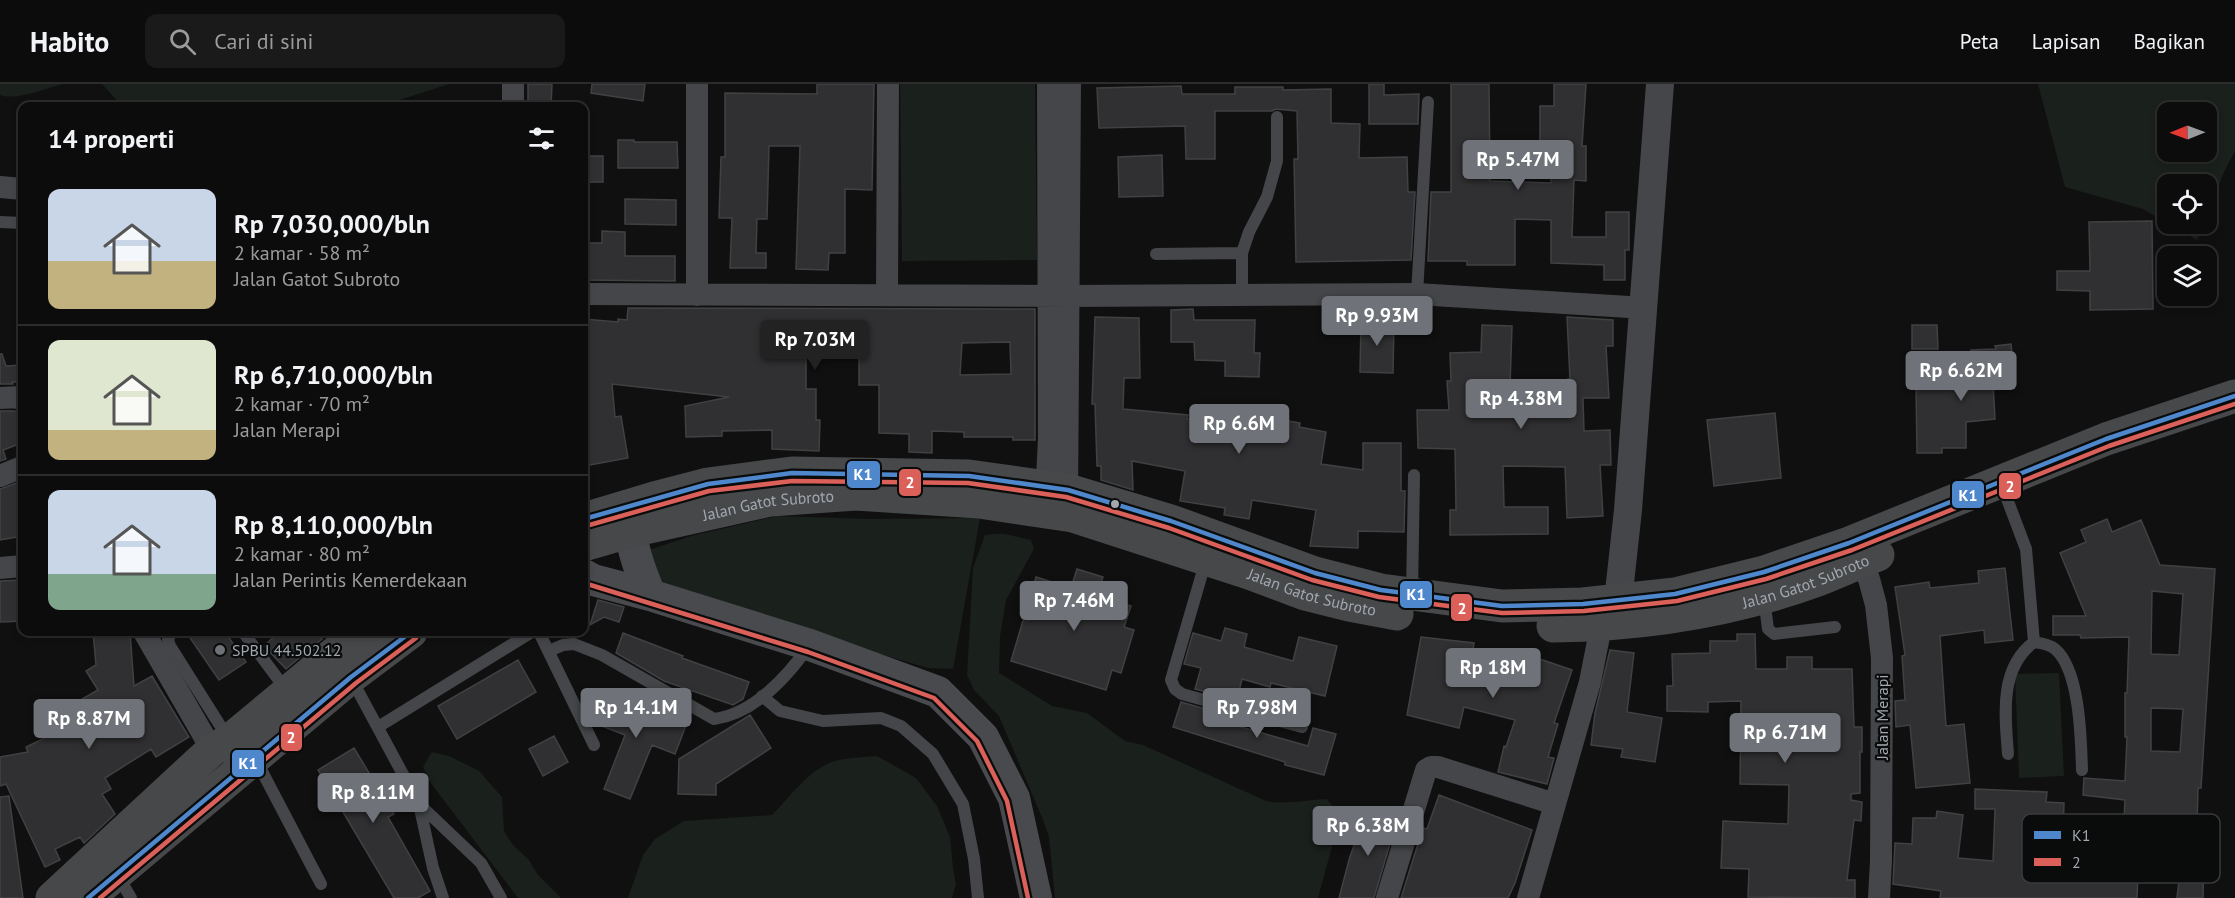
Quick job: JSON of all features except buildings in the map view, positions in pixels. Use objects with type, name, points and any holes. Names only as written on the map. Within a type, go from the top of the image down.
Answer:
[{"type":"highway","name":"Jalan Gatot Subroto","points":[[1211,548],[1305,594],[1426,620],[1502,627],[1612,617],[1660,620],[1721,608],[1761,585],[1817,580],[1856,552],[1960,524],[2005,492],[2116,435],[2235,396]]},
{"type":"highway","name":"Jalan Gatot Subroto","points":[[2005,492],[2091,468],[2235,419]]},
{"type":"highway","name":"Jalan Gatot Subroto","points":[[588,518],[708,484],[792,473],[969,476],[1211,548],[1381,590],[1502,606],[1583,604],[1612,617]]},
{"type":"highway","name":"Jalan Gatot Subroto","points":[[588,544],[632,531],[770,500],[856,494],[979,502],[1056,501]]},
{"type":"highway","points":[[88,898],[114,870],[236,753],[297,702],[345,636]]},
{"type":"highway","points":[[297,702],[351,677],[406,636]]},
{"type":"highway","points":[[52,898],[114,870]]},
{"type":"main road","points":[[650,595],[635,556],[632,531],[635,514],[654,498]]},
{"type":"main road","points":[[588,577],[810,645],[938,692],[983,737],[1014,798],[1036,898]]},
{"type":"street","points":[[513,84],[513,102]]},
{"type":"street","points":[[697,84],[697,295]]},
{"type":"street","points":[[887,295],[888,84]]},
{"type":"street","points":[[1048,84],[1059,196]]},
{"type":"street","points":[[1056,501],[1049,438],[1058,296],[1059,196],[1070,84]]},
{"type":"street","points":[[1528,898],[1590,682],[1612,617],[1628,510],[1645,308],[1660,84]]},
{"type":"street","points":[[0,188],[18,189]]},
{"type":"street","points":[[588,294],[1058,296],[1417,294],[1645,308]]},
{"type":"street","points":[[0,398],[18,397]]},
{"type":"street","points":[[0,476],[18,469]]},
{"type":"street","name":"Jalan Merapi","points":[[1856,552],[1869,579],[1876,605],[1882,658],[1879,898]]},
{"type":"street","points":[[0,568],[18,566]]},
{"type":"street","points":[[147,636],[236,753]]},
{"type":"street","points":[[1387,898],[1426,770],[1431,767],[1438,767],[1556,804]]},
{"type":"lane","points":[[1417,294],[1428,102]]},
{"type":"lane","points":[[1242,294],[1242,253],[1249,232],[1267,197],[1277,161],[1277,117]]},
{"type":"lane","points":[[0,222],[18,223]]},
{"type":"lane","points":[[1156,254],[1242,253]]},
{"type":"lane","points":[[1412,595],[1414,475]]},
{"type":"lane","points":[[2005,492],[2026,549],[2034,642]]},
{"type":"lane","points":[[1211,548],[1171,680],[1175,689],[1182,694],[1221,706],[1302,727]]},
{"type":"lane","points":[[1761,585],[1768,629],[1773,634],[1835,627]]},
{"type":"lane","points":[[170,636],[170,646],[321,884]]},
{"type":"lane","points":[[246,636],[297,702]]},
{"type":"lane","points":[[378,727],[526,636]]},
{"type":"lane","points":[[541,636],[594,745]]},
{"type":"lane","points":[[2008,754],[2005,717],[2008,686],[2013,667],[2023,650],[2034,642],[2045,643],[2055,649],[2064,660],[2076,694],[2081,728],[2082,770]]},
{"type":"lane","points":[[549,651],[563,645],[574,644],[602,656],[714,719],[731,717],[762,696],[792,669],[810,645]]},
{"type":"lane","points":[[351,677],[419,804],[433,868],[443,898]]},
{"type":"lane","points":[[762,696],[780,711],[823,721],[881,718],[901,726],[933,754],[963,804],[974,859],[978,898]]},
{"type":"lane","points":[[419,804],[481,863],[501,898]]},
{"type":"shaded area","points":[[0,84],[63,84],[22,95],[6,96],[0,95]]},
{"type":"shaded area","points":[[102,84],[449,84],[393,102],[118,102]]},
{"type":"shaded area","points":[[900,84],[1035,84],[1037,260],[902,261]]},
{"type":"shaded area","points":[[2038,84],[2235,84],[2235,151],[2217,190],[2217,174],[2157,174],[2157,217],[2143,209],[2065,187]]},
{"type":"shaded area","points":[[2186,234],[2200,234],[2197,240]]},
{"type":"shaded area","points":[[777,516],[870,519],[980,518],[953,669],[928,668],[730,610],[656,580],[649,550],[691,536]]},
{"type":"shaded area","points":[[994,534],[1031,540],[1034,549],[1006,600],[1000,636],[999,673],[1052,706],[1087,713],[1125,741],[1143,745],[1266,801],[1327,799],[1338,813],[1336,832],[1318,898],[1055,898],[1049,837],[1043,820],[999,716],[974,690],[967,675],[973,568],[985,535]]},
{"type":"shaded area","points":[[2059,673],[2064,776],[2019,778],[2015,674]]},
{"type":"shaded area","points":[[432,752],[449,756],[479,771],[502,797],[504,831],[513,845],[529,860],[538,875],[561,898],[518,898],[430,782],[423,767]]},
{"type":"shaded area","points":[[877,756],[916,778],[937,806],[950,837],[956,884],[952,898],[628,898],[643,855],[655,839],[684,821],[772,815],[803,781],[825,765],[844,759]]},
{"type":"transit line","name":"K1","points":[[588,518],[708,484],[792,473],[969,476],[1068,490],[1171,521],[1315,573],[1381,590],[1502,606],[1583,604],[1675,594],[1764,572],[1849,543],[2106,439],[2235,396]]},
{"type":"transit line","name":"2","points":[[588,525],[709,491],[792,481],[968,483],[1066,497],[1169,528],[1312,580],[1379,597],[1502,613],[1584,611],[1677,601],[1766,579],[1852,550],[2109,446],[2235,404]]},
{"type":"transit line","name":"2","points":[[588,584],[808,652],[934,698],[977,741],[1007,801],[1028,898]]},
{"type":"transit line","name":"K1","points":[[88,898],[351,677],[406,636]]},
{"type":"transit line","name":"2","points":[[100,898],[356,683],[416,638]]},
{"type":"place","name":"SPBU 44.502.12","points":[[220,650]]}]
